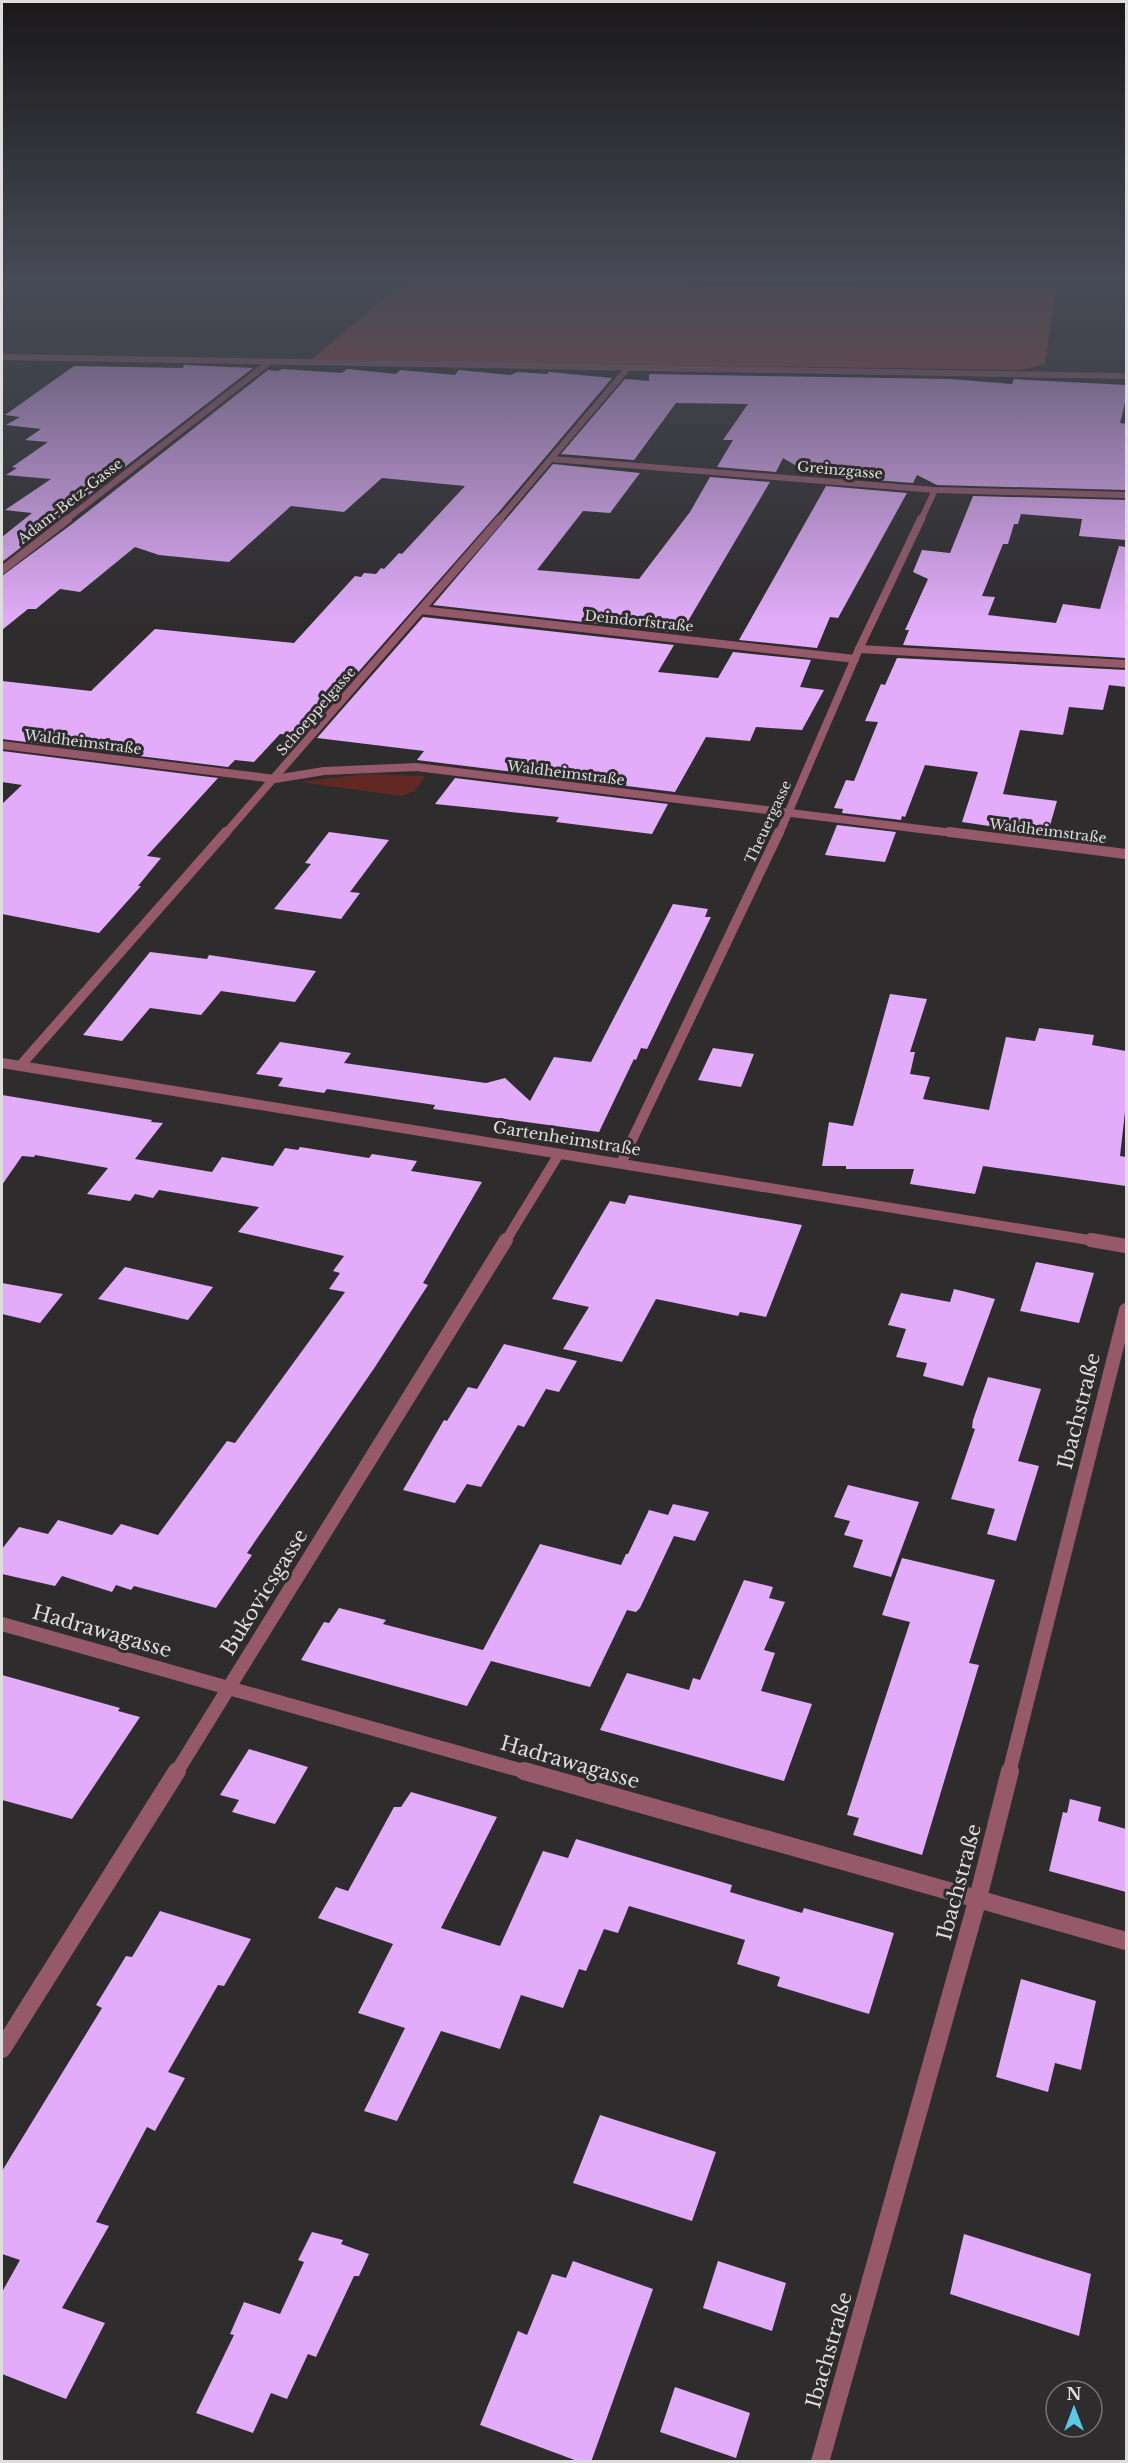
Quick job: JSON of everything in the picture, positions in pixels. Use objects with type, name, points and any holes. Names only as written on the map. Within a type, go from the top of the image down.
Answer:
[{"type":"street","name":"Adam-Betz-Gasse","points":[[2,570],[230,393]]},
{"type":"street","name":"Schoeppelgasse","points":[[20,1066],[275,779],[607,393]]},
{"type":"street","name":"Greinzgasse","points":[[552,459],[934,490],[1126,495]]},
{"type":"street","name":"Theuergasse","points":[[621,1163],[788,814],[859,649],[934,490]]},
{"type":"street","name":"Deindorfstraße","points":[[421,610],[855,659]]},
{"type":"street","points":[[859,649],[1126,664]]},
{"type":"street","name":"Waldheimstraße","points":[[2,745],[275,779],[324,771],[416,767],[1126,854]]},
{"type":"street","name":"Gartenheimstraße","points":[[2,1063],[1126,1246]]},
{"type":"street","name":"Bukovicsgasse","points":[[2,2049],[229,1689],[559,1154]]},
{"type":"street","name":"Ibachstraße","points":[[820,2462],[978,1898],[1126,1310]]},
{"type":"street","name":"Hadrawagasse","points":[[2,1624],[1126,1941]]},
{"type":"shaded area","points":[[364,774],[425,776],[415,791],[401,796],[300,782]]},
{"type":"building","points":[[36,393],[221,393],[2,562],[2,537],[32,513],[5,510],[51,479],[6,475],[17,468],[12,467],[48,442],[25,440],[41,429],[6,425],[20,417],[5,415]]},
{"type":"building","points":[[239,393],[599,393],[498,513],[302,736],[280,734],[254,762],[235,760],[228,767],[2,739],[2,681],[91,691],[155,629],[294,643],[355,576],[361,577],[364,573],[376,574],[381,568],[384,569],[399,553],[402,554],[465,486],[382,478],[344,512],[291,506],[229,562],[159,555],[135,547],[80,592],[60,589],[36,609],[28,609],[2,630],[2,576]]},
{"type":"building","points":[[613,393],[1126,393],[1120,423],[1126,424],[1126,490],[937,485],[917,475],[913,483],[812,475],[783,458],[776,472],[717,467],[733,440],[723,440],[748,404],[676,403],[634,460],[561,454]]},
{"type":"building","points":[[553,464],[640,473],[610,513],[583,511],[537,570],[639,579],[690,512],[710,477],[770,482],[681,633],[433,605]]},
{"type":"building","points":[[826,486],[907,493],[838,618],[830,617],[817,648],[739,640]]},
{"type":"building","points":[[973,496],[1126,500],[1126,540],[1079,536],[1082,519],[1021,514],[1018,524],[1014,524],[1008,544],[1003,544],[982,596],[995,597],[988,615],[1056,623],[1063,604],[1100,609],[1119,546],[1126,547],[1126,658],[903,645],[909,630],[905,630],[928,579],[913,572],[922,550],[950,553]]},
{"type":"building","points":[[423,617],[674,645],[658,672],[718,678],[733,652],[811,660],[800,687],[824,690],[802,730],[756,727],[750,741],[706,737],[675,792],[417,760],[424,751],[317,738]]},
{"type":"building","points":[[897,658],[1126,670],[1126,687],[1109,685],[1103,710],[1069,707],[1063,735],[1020,730],[1003,794],[1057,801],[1049,829],[1004,823],[1003,828],[962,822],[978,772],[925,765],[905,817],[902,816],[901,820],[842,813],[843,809],[834,808],[846,780],[854,781],[878,722],[865,721],[881,684],[885,685]]},
{"type":"building","points":[[2,751],[218,778],[147,856],[161,858],[138,886],[141,886],[99,933],[2,914],[2,804],[22,785],[2,782]]},
{"type":"building","points":[[455,778],[668,804],[652,834],[556,822],[559,817],[435,804]]},
{"type":"building","points":[[837,825],[896,832],[885,862],[825,855]]},
{"type":"building","points":[[329,832],[389,840],[350,892],[360,893],[341,919],[274,909],[311,864],[305,863]]},
{"type":"building","points":[[673,904],[708,909],[705,917],[711,917],[647,1049],[641,1048],[636,1060],[634,1059],[599,1132],[433,1109],[435,1105],[327,1089],[324,1093],[278,1086],[283,1078],[256,1074],[280,1042],[351,1053],[344,1063],[486,1083],[505,1078],[530,1101],[554,1057],[591,1062]]},
{"type":"building","points":[[150,952],[207,959],[209,955],[316,971],[295,1002],[221,991],[201,1015],[150,1008],[122,1041],[83,1035]]},
{"type":"building","points":[[890,994],[927,999],[910,1052],[915,1052],[910,1074],[930,1077],[923,1099],[989,1110],[1006,1037],[1035,1041],[1039,1028],[1094,1035],[1092,1045],[1126,1051],[1126,1103],[1120,1156],[1126,1157],[1126,1186],[983,1166],[975,1194],[910,1184],[914,1169],[846,1169],[846,1166],[822,1166],[829,1122],[853,1126]]},
{"type":"building","points":[[713,1048],[754,1054],[741,1087],[698,1080]]},
{"type":"building","points":[[2,1095],[163,1123],[135,1159],[212,1172],[222,1157],[273,1166],[285,1148],[298,1150],[300,1147],[369,1158],[372,1154],[417,1161],[411,1171],[482,1182],[423,1283],[428,1285],[375,1367],[247,1553],[252,1555],[216,1608],[134,1586],[131,1590],[116,1585],[112,1592],[62,1576],[55,1586],[2,1574],[2,1549],[19,1527],[48,1534],[58,1520],[112,1535],[121,1524],[158,1535],[227,1441],[235,1443],[345,1292],[329,1289],[340,1273],[333,1271],[344,1256],[238,1232],[259,1207],[159,1190],[153,1198],[135,1194],[130,1201],[87,1194],[108,1168],[35,1155],[34,1157],[22,1156],[2,1185]]},
{"type":"building","points":[[629,1195],[802,1225],[766,1317],[740,1312],[738,1316],[656,1299],[622,1362],[563,1349],[589,1307],[552,1299],[610,1201],[625,1204]]},
{"type":"building","points":[[1036,1262],[1094,1273],[1079,1323],[1020,1311]]},
{"type":"building","points":[[125,1267],[213,1287],[188,1320],[98,1299]]},
{"type":"building","points":[[2,1283],[63,1294],[40,1323],[2,1314]]},
{"type":"building","points":[[954,1289],[995,1299],[963,1386],[923,1376],[927,1363],[896,1357],[906,1329],[888,1325],[901,1293],[950,1302]]},
{"type":"building","points":[[504,1344],[577,1361],[559,1392],[546,1389],[524,1427],[518,1425],[481,1487],[467,1484],[455,1503],[403,1490],[444,1420],[447,1421],[468,1387],[477,1389]]},
{"type":"building","points":[[988,1377],[1041,1389],[1018,1461],[1039,1466],[1016,1541],[987,1534],[995,1509],[951,1499],[975,1429],[972,1428],[973,1420]]},
{"type":"building","points":[[848,1485],[919,1502],[891,1577],[853,1567],[863,1540],[844,1535],[850,1521],[834,1517]]},
{"type":"building","points":[[673,1504],[709,1512],[695,1541],[674,1536],[640,1608],[636,1612],[627,1610],[590,1687],[491,1661],[467,1706],[301,1660],[324,1622],[329,1623],[339,1608],[386,1620],[383,1624],[483,1650],[540,1544],[621,1565],[649,1510],[668,1515]]},
{"type":"building","points":[[902,1558],[995,1580],[969,1663],[979,1665],[922,1855],[853,1835],[859,1818],[847,1815],[910,1622],[882,1615]]},
{"type":"building","points":[[744,1580],[773,1587],[769,1598],[785,1602],[764,1650],[775,1653],[761,1691],[812,1704],[784,1781],[600,1730],[627,1673],[689,1690],[693,1678],[700,1680]]},
{"type":"building","points":[[2,1675],[120,1708],[118,1711],[140,1717],[72,1819],[2,1800]]},
{"type":"building","points":[[249,1749],[308,1767],[275,1824],[232,1812],[239,1800],[220,1795]]},
{"type":"building","points":[[411,1792],[497,1817],[441,1928],[500,1946],[543,1851],[568,1858],[576,1839],[732,1885],[730,1892],[802,1913],[804,1908],[894,1933],[869,2014],[777,1986],[780,1977],[737,1964],[745,1940],[629,1906],[618,1933],[604,1929],[586,1971],[579,1969],[563,2008],[521,1995],[500,2049],[441,2031],[397,2121],[364,2111],[405,2028],[358,2013],[393,1944],[318,1918],[336,1887],[348,1891],[394,1807],[401,1807]]},
{"type":"building","points":[[1070,1799],[1101,1807],[1098,1821],[1126,1829],[1126,1892],[1049,1871],[1063,1812],[1067,1813]]},
{"type":"building","points":[[160,1911],[251,1939],[224,1986],[218,1985],[168,2072],[185,2078],[155,2131],[147,2127],[96,2222],[109,2226],[62,2308],[105,2323],[66,2399],[2,2374],[2,2292],[20,2260],[2,2254],[2,2171],[102,2008],[96,2005],[126,1956],[132,1957]]},
{"type":"building","points":[[1021,1979],[1096,2001],[1081,2070],[1055,2063],[1048,2092],[996,2077]]},
{"type":"building","points":[[600,2115],[716,2152],[692,2221],[573,2183]]},
{"type":"building","points":[[312,2232],[343,2240],[341,2244],[369,2254],[359,2276],[354,2276],[316,2357],[308,2354],[287,2399],[271,2393],[253,2433],[196,2413],[234,2335],[230,2334],[244,2302],[280,2314],[304,2262],[298,2260]]},
{"type":"building","points":[[964,2234],[1091,2274],[1079,2336],[950,2294]]},
{"type":"building","points":[[573,2261],[653,2289],[591,2462],[580,2462],[480,2425],[518,2331],[527,2335],[552,2274],[566,2278]]},
{"type":"building","points":[[718,2261],[786,2283],[772,2331],[703,2308]]},
{"type":"building","points":[[675,2387],[750,2413],[736,2458],[660,2432]]}]
